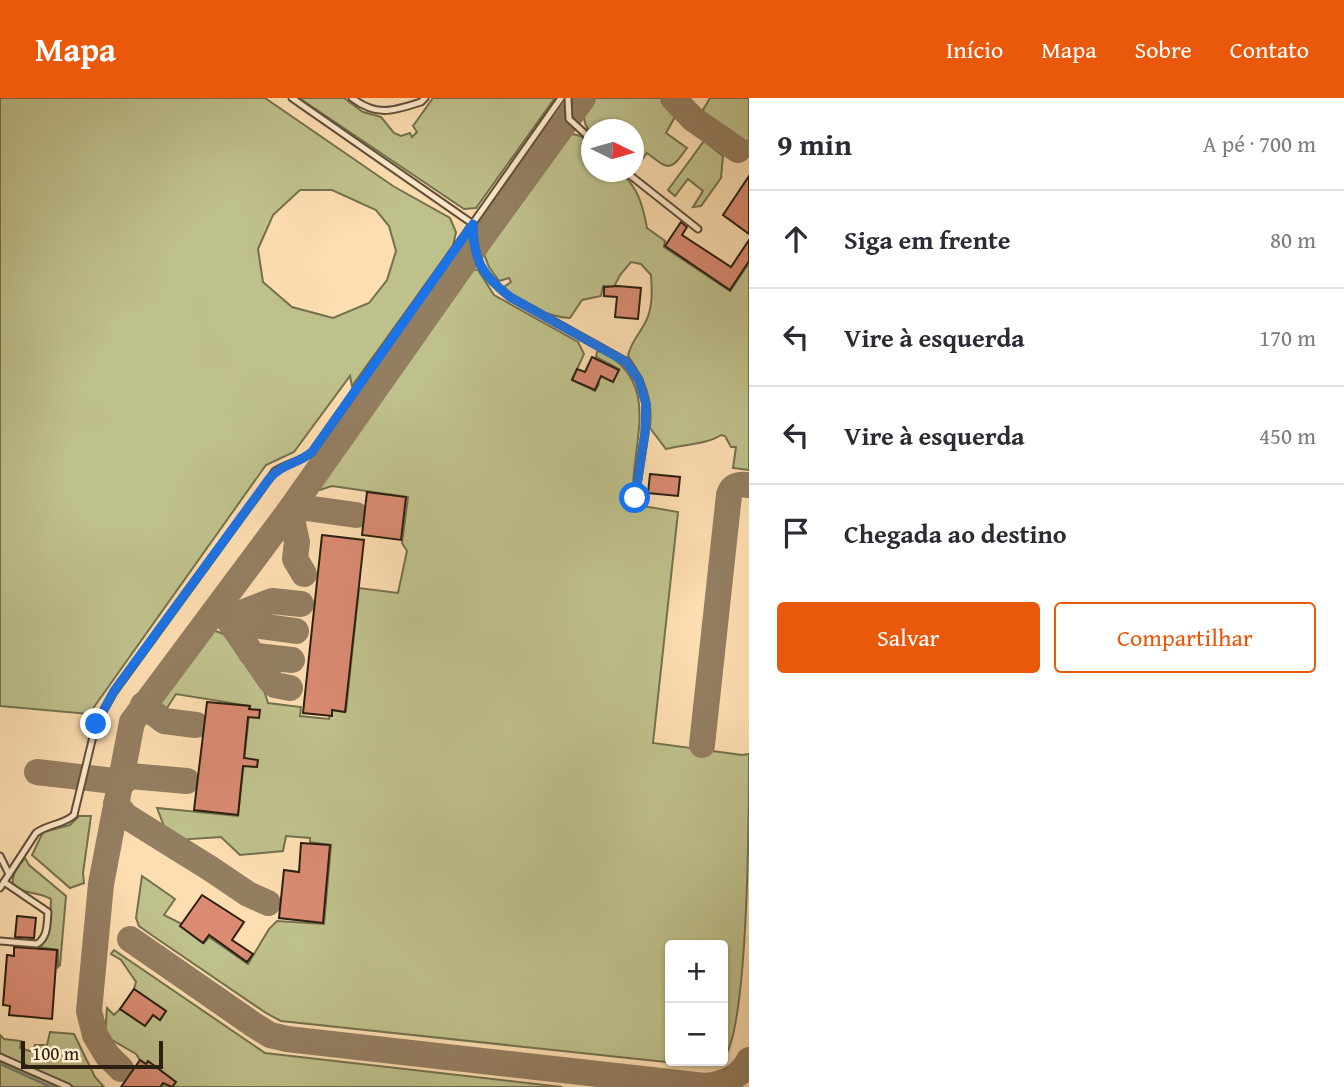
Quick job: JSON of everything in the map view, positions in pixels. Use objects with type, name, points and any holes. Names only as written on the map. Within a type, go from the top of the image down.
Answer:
[{"type":"lane","points":[[292,98],[473,224]]},
{"type":"lane","points":[[352,98],[365,108],[387,111],[421,102],[425,98]]},
{"type":"lane","points":[[0,941],[37,944],[45,937],[48,912],[2,885],[36,833],[45,826],[68,821],[74,815],[96,724],[114,691],[275,471],[306,458],[312,452],[561,98]]},
{"type":"lane","points":[[568,98],[569,119],[581,130]]},
{"type":"lane","points":[[639,182],[698,229]]},
{"type":"lane","points":[[473,224],[473,250],[495,286],[626,362],[639,380],[646,404],[645,433],[635,498]]},
{"type":"lane","points":[[0,856],[9,874]]},
{"type":"lane","points":[[0,1057],[68,1087]]},
{"type":"green space","points":[[0,98],[265,98],[393,186],[450,218],[456,232],[453,246],[352,386],[350,376],[294,452],[266,465],[89,714],[0,706]],"holes":[[[300,190],[332,190],[376,210],[389,226],[396,251],[387,280],[369,303],[333,318],[292,307],[263,282],[258,249],[273,215]]]},
{"type":"green space","points":[[299,98],[344,98],[363,112],[381,117],[394,133],[401,136],[410,133],[412,137],[417,132],[413,126],[433,98],[555,98],[476,208],[464,209]]},
{"type":"green space","points":[[592,98],[666,98],[676,115],[666,133],[687,148],[673,165],[669,166],[647,153],[644,157],[644,119],[585,119],[586,107]]},
{"type":"green space","points":[[710,98],[749,98],[749,140],[744,146],[700,115]]},
{"type":"green space","points":[[567,133],[581,136],[581,182],[629,182],[639,197],[647,228],[665,241],[664,247],[730,291],[749,263],[749,470],[733,468],[736,447],[731,447],[725,436],[666,449],[650,428],[646,390],[628,356],[646,321],[651,304],[651,275],[641,264],[631,262],[614,287],[603,286],[601,296],[582,300],[570,318],[544,312],[525,304],[510,293],[504,287],[511,282],[509,278],[499,281],[489,267],[484,254]]},
{"type":"green space","points":[[704,141],[723,156],[721,178],[701,206],[693,207],[703,191],[688,179],[675,196],[668,190]]},
{"type":"green space","points":[[471,269],[478,270],[494,295],[578,342],[584,354],[572,380],[595,391],[599,384],[589,380],[592,372],[613,382],[619,369],[596,357],[597,352],[601,351],[621,364],[632,380],[640,418],[633,501],[637,505],[678,512],[653,743],[749,754],[748,865],[743,964],[738,1007],[728,1048],[728,940],[665,940],[665,1062],[281,1021],[139,926],[136,918],[142,876],[175,899],[164,915],[180,923],[204,943],[209,937],[248,964],[269,929],[277,921],[324,924],[331,845],[310,842],[310,838],[286,836],[283,851],[240,855],[221,837],[176,840],[164,826],[157,808],[238,816],[250,706],[176,694],[165,711],[155,703],[210,630],[230,639],[239,648],[254,670],[268,703],[301,707],[300,716],[329,719],[331,710],[346,711],[359,588],[398,593],[407,551],[402,543],[408,497],[332,486],[320,490],[315,486]]},
{"type":"green space","points":[[79,816],[91,816],[84,883],[70,888],[32,855],[43,832],[70,825]]},
{"type":"green space","points":[[25,858],[29,865],[66,896],[58,967],[58,950],[39,947],[49,932],[51,899],[13,886],[14,874]]},
{"type":"green space","points":[[114,950],[265,1053],[562,1087],[162,1087],[167,1080],[136,1054],[105,1036],[107,1008],[114,1015],[120,1009],[145,1026],[153,1015],[160,1020],[166,1011],[134,989],[136,982],[121,960],[111,954]]},
{"type":"green space","points":[[50,1032],[74,1034],[95,1077],[104,1087],[74,1087],[0,1054],[0,1035],[4,1039],[21,1041],[20,1048],[33,1052],[35,1045],[47,1045]]},
{"type":"green space","points":[[0,1061],[59,1087],[0,1087]]},
{"type":"building","points":[[749,176],[749,234],[723,215]]},
{"type":"building","points":[[681,222],[687,227],[682,235],[731,267],[749,240],[749,261],[730,290],[665,246]]},
{"type":"building","points":[[604,287],[641,288],[638,319],[615,317],[617,297],[604,296]]},
{"type":"building","points":[[592,357],[619,370],[613,382],[601,376],[595,390],[572,380],[577,369],[585,372]]},
{"type":"building","points":[[650,474],[680,477],[678,496],[648,493]]},
{"type":"building","points":[[367,492],[406,497],[401,540],[362,535]]},
{"type":"building","points":[[322,535],[364,540],[345,712],[332,710],[332,716],[303,713]]},
{"type":"building","points":[[207,702],[250,706],[249,709],[260,710],[259,718],[248,717],[244,758],[258,760],[257,767],[243,766],[238,815],[194,810]]},
{"type":"building","points":[[301,843],[330,845],[323,923],[279,918],[284,870],[299,872]]},
{"type":"building","points":[[202,895],[244,922],[232,940],[253,954],[247,962],[209,935],[203,943],[180,926]]},
{"type":"building","points":[[17,916],[36,918],[34,938],[15,937]]},
{"type":"building","points":[[14,947],[57,950],[52,1019],[9,1015],[10,1006],[3,1005],[7,955],[14,956]]},
{"type":"building","points":[[134,989],[166,1011],[160,1020],[153,1015],[145,1026],[120,1009]]},
{"type":"building","points":[[140,1060],[146,1064],[148,1061],[176,1082],[172,1087],[163,1083],[160,1087],[121,1087]]},
{"type":"waterway","points":[[0,1064],[51,1087]]},
{"type":"taxiway","points":[[121,1069],[107,1055],[95,1035],[89,1011],[101,884],[132,722],[290,510],[583,98]]},
{"type":"taxiway","points":[[673,98],[693,119],[738,150]]},
{"type":"taxiway","points":[[702,745],[729,495],[734,487],[749,485]]},
{"type":"taxiway","points":[[304,574],[295,559],[297,542],[290,510],[306,508],[356,515]]},
{"type":"taxiway","points":[[220,605],[223,612],[236,615],[272,601],[301,604]]},
{"type":"taxiway","points":[[223,612],[270,680],[275,685],[290,688]]},
{"type":"taxiway","points":[[226,618],[239,623],[296,631]]},
{"type":"taxiway","points":[[251,653],[256,656],[292,660]]},
{"type":"taxiway","points":[[143,705],[164,721],[196,725]]},
{"type":"taxiway","points":[[37,772],[114,781],[121,776]]},
{"type":"taxiway","points":[[114,781],[119,786],[130,776],[187,781]]},
{"type":"taxiway","points":[[116,804],[126,816],[248,894],[268,903]]},
{"type":"taxiway","points":[[130,939],[254,1025],[270,1035],[287,1039],[705,1086],[731,1079],[749,1060]]},
{"type":"route","points":[[96,724],[114,691],[275,471],[306,458],[312,452],[473,224],[473,250],[495,286],[626,362],[639,380],[646,404],[645,433],[635,498]]}]
